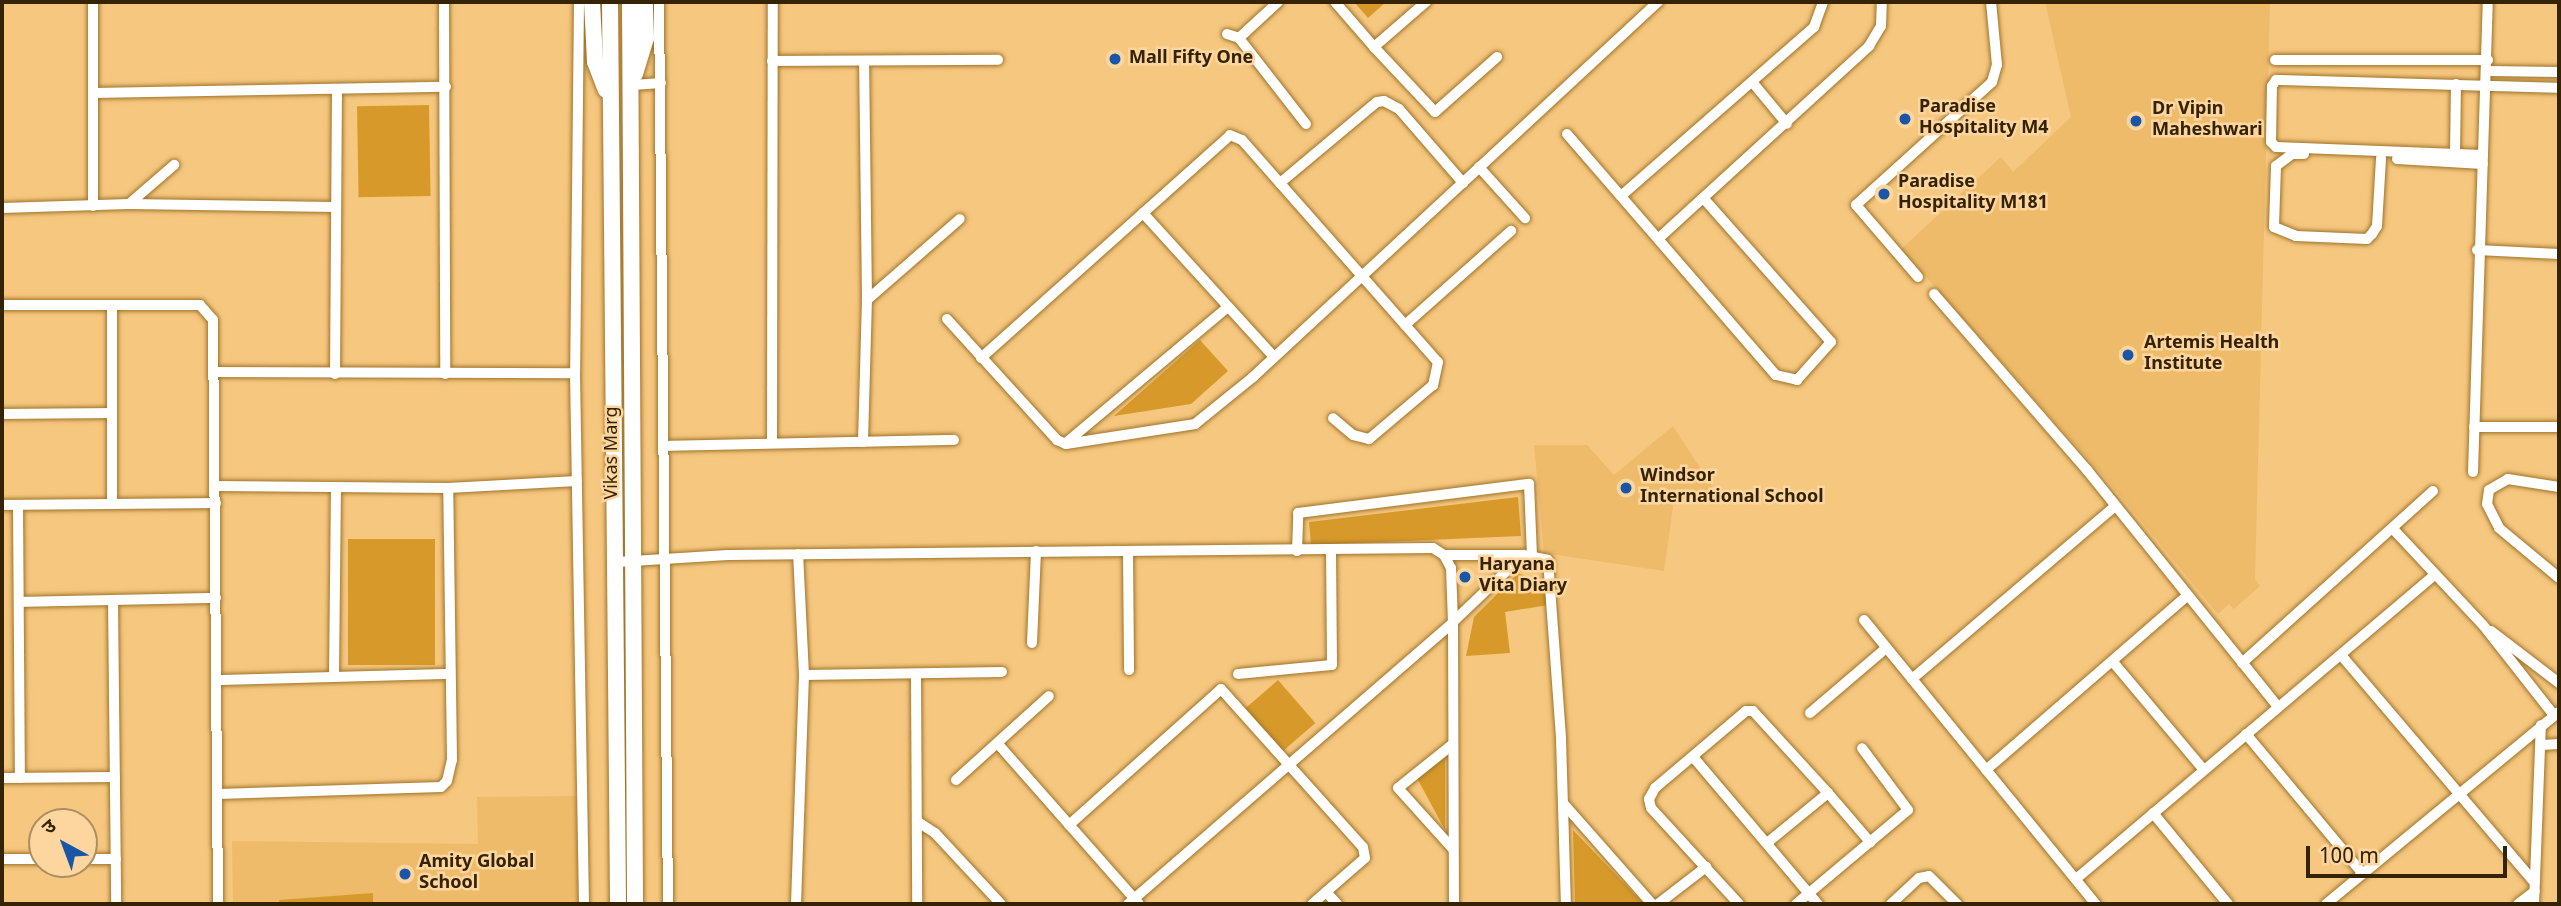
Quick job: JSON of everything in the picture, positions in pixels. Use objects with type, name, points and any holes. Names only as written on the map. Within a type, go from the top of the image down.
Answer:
[{"type":"main road","points":[[592,2],[595,62],[609,99]]},
{"type":"main road","name":"Vikas Marg","points":[[610,2],[609,99],[635,904]]},
{"type":"main road","name":"Vikas Marg","points":[[618,904],[633,82],[629,2]]},
{"type":"main road","points":[[633,82],[646,38],[645,2]]},
{"type":"street","points":[[93,2],[93,206]]},
{"type":"street","points":[[444,2],[445,374]]},
{"type":"street","points":[[579,2],[575,373],[584,904]]},
{"type":"street","points":[[659,2],[668,904]]},
{"type":"street","points":[[772,2],[772,443]]},
{"type":"street","points":[[1239,38],[1278,2]]},
{"type":"street","points":[[1335,2],[1435,112],[1497,57]]},
{"type":"street","points":[[1374,47],[1426,2]]},
{"type":"street","points":[[947,319],[1047,433],[1066,444],[1195,424],[1274,357],[1658,2]]},
{"type":"street","points":[[1621,196],[1814,27],[1823,2]]},
{"type":"street","points":[[1658,238],[1787,124],[1869,46],[1881,26],[1882,2]]},
{"type":"street","points":[[1918,277],[1856,205],[1992,82],[1997,65],[1991,2]]},
{"type":"street","points":[[2473,472],[2477,250],[2488,65],[2488,2]]},
{"type":"street","points":[[1227,34],[1239,38],[1306,124]]},
{"type":"street","points":[[772,61],[864,63],[998,60]]},
{"type":"street","points":[[2275,60],[2488,65],[2559,72]]},
{"type":"street","points":[[863,442],[867,300],[864,63]]},
{"type":"street","points":[[2483,160],[2455,154],[2276,147],[2271,142],[2272,86],[2276,80],[2559,88]]},
{"type":"street","points":[[633,82],[661,83]]},
{"type":"street","points":[[1752,83],[1787,124]]},
{"type":"street","points":[[2455,154],[2456,84]]},
{"type":"street","points":[[93,93],[446,87]]},
{"type":"street","points":[[335,374],[337,89]]},
{"type":"street","points":[[1280,183],[1377,102],[1384,101],[1399,109],[1463,183]]},
{"type":"street","points":[[1567,134],[1776,375],[1797,380],[1831,342],[1703,198]]},
{"type":"street","points":[[981,358],[1230,135],[1242,140],[1438,362],[1433,385],[1369,439],[1353,435],[1333,418]]},
{"type":"street","points":[[2381,158],[2377,226],[2367,239],[2296,236],[2274,227],[2276,166],[2283,158],[2292,154],[2483,160]]},
{"type":"street","points":[[129,204],[174,165]]},
{"type":"street","points":[[1479,167],[1525,218]]},
{"type":"street","points":[[2,208],[129,204],[335,207]]},
{"type":"street","points":[[1143,213],[1274,357]]},
{"type":"street","points":[[867,300],[960,219]]},
{"type":"street","points":[[1405,325],[1511,231]]},
{"type":"street","points":[[2477,250],[2559,254]]},
{"type":"street","points":[[1934,295],[2114,507],[2278,707]]},
{"type":"street","points":[[2,305],[200,305],[209,311],[214,372],[219,904]]},
{"type":"street","points":[[111,504],[113,305]]},
{"type":"street","points":[[1066,444],[1228,307]]},
{"type":"street","points":[[214,372],[575,373]]},
{"type":"street","points":[[2,414],[111,413]]},
{"type":"street","points":[[2474,427],[2559,427]]},
{"type":"street","points":[[664,446],[954,440]]},
{"type":"street","points":[[2559,487],[2508,479],[2489,490],[2487,504],[2498,528],[2559,578]]},
{"type":"street","points":[[214,486],[448,488],[577,481]]},
{"type":"street","points":[[998,744],[1134,902],[1527,556],[1529,484],[1298,513],[1297,551]]},
{"type":"street","points":[[218,794],[441,787],[452,772],[448,488]]},
{"type":"street","points":[[334,676],[336,489]]},
{"type":"street","points":[[2242,663],[2394,530],[2433,491]]},
{"type":"street","points":[[2,505],[216,503]]},
{"type":"street","points":[[18,505],[20,778]]},
{"type":"street","points":[[1912,679],[2114,507]]},
{"type":"street","points":[[2326,904],[2463,795],[2556,713],[2483,625],[2394,530]]},
{"type":"street","points":[[625,562],[663,558],[798,554],[896,556],[1036,551],[1331,551],[1433,548],[1444,555],[1451,568],[1454,904]]},
{"type":"street","points":[[1032,643],[1036,551]]},
{"type":"street","points":[[1128,551],[1129,670]]},
{"type":"street","points":[[1238,674],[1332,665],[1331,551]]},
{"type":"street","points":[[796,904],[804,675],[798,554]]},
{"type":"street","points":[[1444,555],[1527,556],[1548,560],[1563,803],[1566,904]]},
{"type":"street","points":[[2076,879],[2434,575]]},
{"type":"street","points":[[1986,770],[2186,597]]},
{"type":"street","points":[[20,602],[216,598]]},
{"type":"street","points":[[113,600],[116,904]]},
{"type":"street","points":[[1864,620],[2096,904]]},
{"type":"street","points":[[2483,625],[2529,656],[2559,683]]},
{"type":"street","points":[[1810,713],[1885,649]]},
{"type":"street","points":[[2341,654],[2463,795],[2535,887]]},
{"type":"street","points":[[2113,662],[2204,770]]},
{"type":"street","points":[[804,675],[1002,672]]},
{"type":"street","points":[[218,680],[449,674]]},
{"type":"street","points":[[916,675],[917,904]]},
{"type":"street","points":[[1069,825],[1221,690],[1363,847],[1364,858],[1312,904]]},
{"type":"street","points":[[956,780],[1049,696]]},
{"type":"street","points":[[1739,904],[1651,808],[1649,799],[1655,788],[1694,758],[1746,711],[1753,711],[1870,842]]},
{"type":"street","points":[[2534,904],[2541,725]]},
{"type":"street","points":[[2246,734],[2363,874]]},
{"type":"street","points":[[1453,744],[1398,788],[1454,849]]},
{"type":"street","points":[[2542,745],[2559,744]]},
{"type":"street","points":[[1796,904],[1908,810],[1862,748]]},
{"type":"street","points":[[1694,758],[1818,904]]},
{"type":"street","points":[[2,778],[115,777]]},
{"type":"street","points":[[1767,844],[1828,793]]},
{"type":"street","points":[[1563,803],[1652,904]]},
{"type":"street","points":[[2153,813],[2228,904]]},
{"type":"street","points":[[918,822],[935,833],[1001,904]]},
{"type":"street","points":[[2,859],[28,859]]},
{"type":"street","points":[[98,859],[116,859]]},
{"type":"street","points":[[1658,904],[1706,867]]},
{"type":"street","points":[[1891,904],[1919,878],[1929,876],[1957,904]]},
{"type":"street","points":[[2518,904],[2535,887]]},
{"type":"street","points":[[1326,892],[1337,904]]},
{"type":"shaded area","points":[[1354,2],[1386,2],[1368,18]]},
{"type":"shaded area","name":"Artemis Health Institute","points":[[2045,2],[2270,2],[2255,579],[2260,586],[2234,609],[2229,604],[2218,614],[2107,480],[1901,249],[2001,157],[2013,172],[2071,117]]},
{"type":"shaded area","points":[[429,105],[431,196],[359,197],[357,106]]},
{"type":"shaded area","points":[[1200,340],[1228,371],[1191,404],[1114,416]]},
{"type":"shaded area","name":"Windsor International School","points":[[1673,426],[1721,500],[1720,505],[1674,500],[1664,571],[1544,553],[1534,445],[1587,445],[1614,475]]},
{"type":"shaded area","points":[[1518,497],[1521,536],[1311,545],[1309,522]]},
{"type":"shaded area","points":[[348,539],[435,539],[435,665],[348,665]]},
{"type":"shaded area","points":[[1518,573],[1542,583],[1548,605],[1505,612],[1510,653],[1466,656],[1474,617]]},
{"type":"shaded area","points":[[1278,680],[1315,723],[1280,754],[1243,711]]},
{"type":"shaded area","points":[[1445,755],[1445,830],[1417,778]]},
{"type":"shaded area","name":"Amity Global School","points":[[577,796],[578,904],[233,904],[232,841],[478,844],[477,797]]},
{"type":"shaded area","points":[[1573,830],[1644,904],[1575,904]]},
{"type":"shaded area","points":[[373,893],[373,904],[280,904],[279,900]]},
{"type":"place","name":"Mall Fifty One","points":[[1115,59]]},
{"type":"place","name":"Paradise Hospitality M4","points":[[1905,119]]},
{"type":"place","name":"Dr Vipin Maheshwari","points":[[2136,121]]},
{"type":"place","name":"Paradise Hospitality M181","points":[[1884,194]]},
{"type":"place","name":"Artemis Health Institute","points":[[2128,355]]},
{"type":"place","name":"Windsor International School","points":[[1626,488]]},
{"type":"place","name":"Haryana Vita Diary","points":[[1465,577]]},
{"type":"place","name":"Amity Global School","points":[[405,874]]}]
